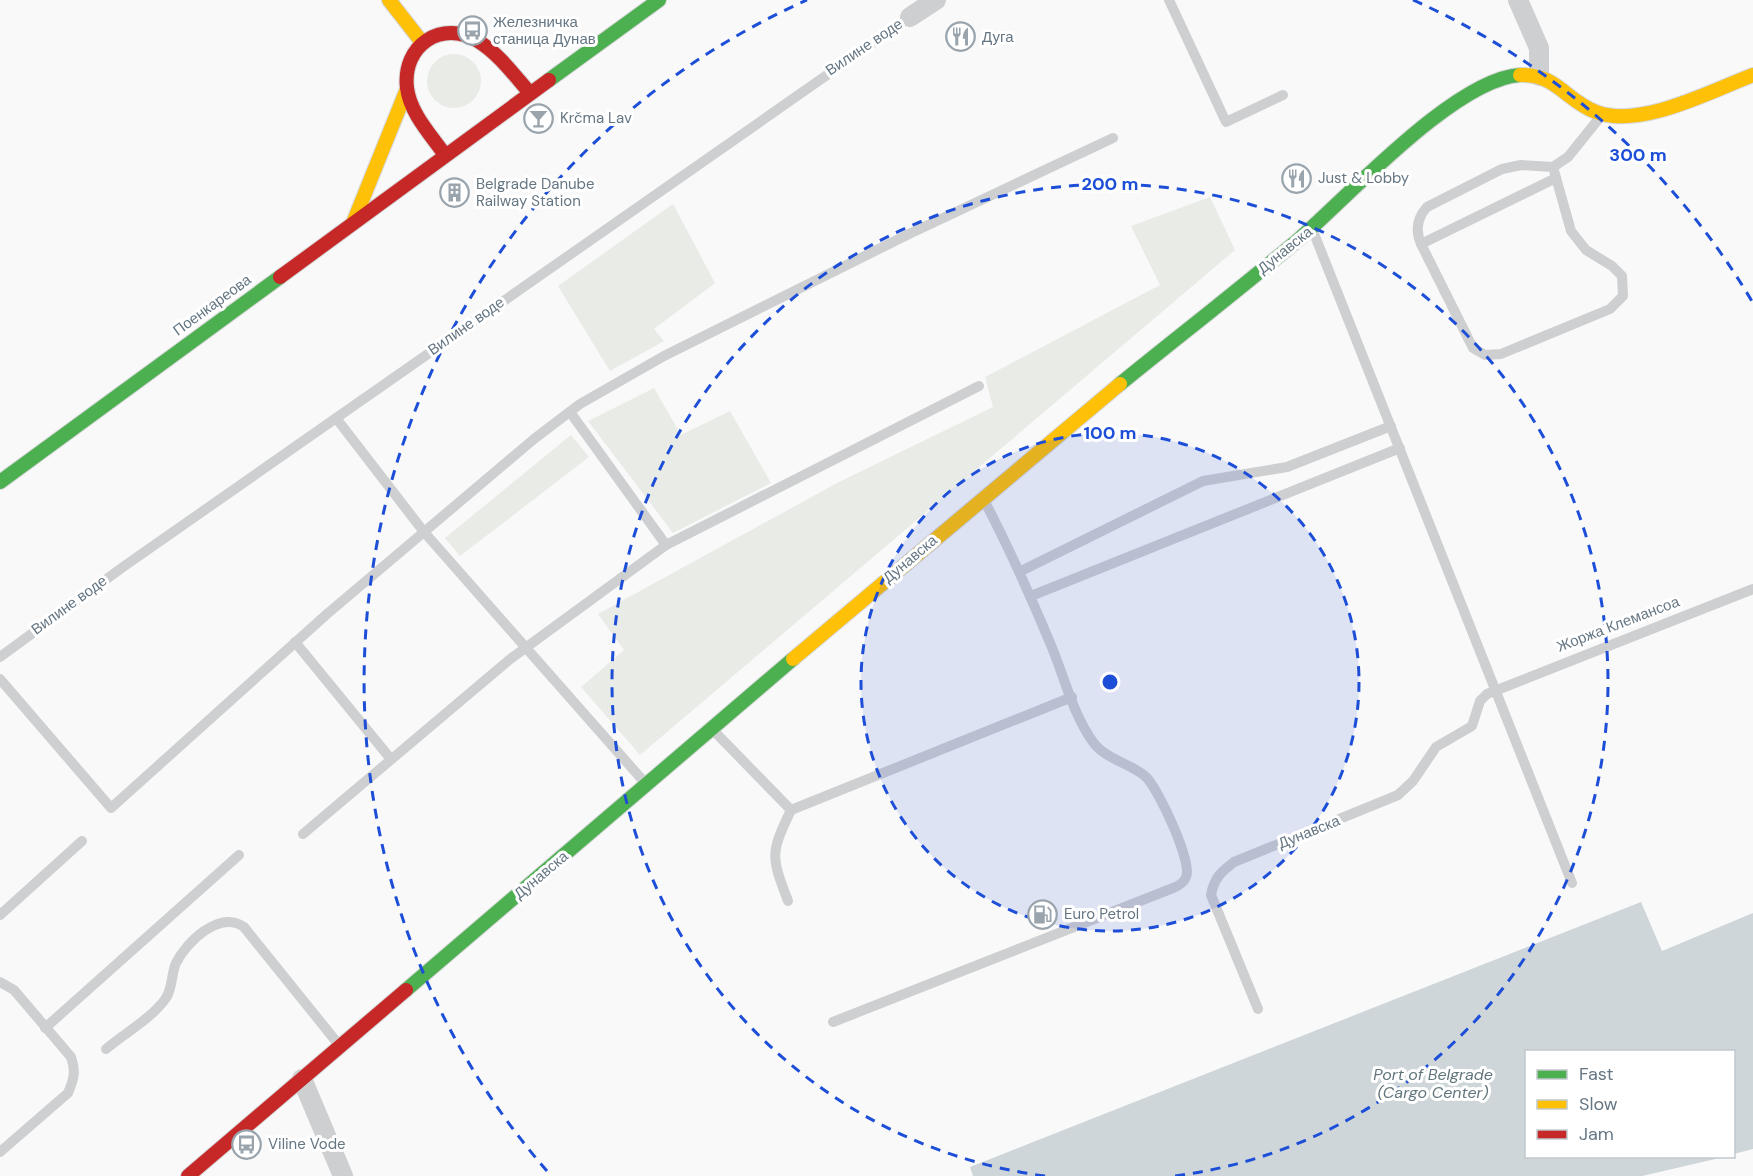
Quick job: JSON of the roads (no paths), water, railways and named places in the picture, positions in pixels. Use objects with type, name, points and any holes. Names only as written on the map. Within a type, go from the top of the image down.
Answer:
[{"type":"main road","points":[[389,0],[422,41]]},
{"type":"main road","name":"Поенкареова","points":[[0,482],[659,0]]},
{"type":"main road","points":[[353,223],[407,89],[408,66],[413,52],[422,41],[441,31],[467,35],[478,41],[503,63],[530,93]]},
{"type":"main road","name":"Дунавска","points":[[188,1176],[982,498],[1312,228],[1416,134],[1456,105],[1503,79],[1524,75],[1539,76]]},
{"type":"main road","points":[[1539,76],[1550,80],[1602,114],[1623,116],[1681,102],[1753,75]]},
{"type":"main road","points":[[407,89],[420,118],[445,155]]},
{"type":"street","name":"Вилине воде","points":[[910,17],[936,0]]},
{"type":"street","points":[[1518,0],[1539,48],[1539,76]]},
{"type":"street","points":[[302,1079],[343,1176]]},
{"type":"lane","points":[[1169,0],[1229,127],[1283,95]]},
{"type":"lane","name":"Вилине воде","points":[[0,657],[113,574],[910,17]]},
{"type":"lane","points":[[1553,167],[1566,220],[1571,231],[1586,250],[1612,266],[1622,276],[1623,296],[1610,309],[1501,354],[1485,355],[1473,348],[1421,244],[1418,225],[1427,207],[1502,169],[1521,165],[1553,167],[1568,157],[1602,114]]},
{"type":"lane","points":[[0,679],[111,808],[295,642],[570,412],[664,356],[909,234],[1113,138]]},
{"type":"lane","points":[[1421,244],[1556,178]]},
{"type":"lane","points":[[1312,228],[1572,883]]},
{"type":"lane","points":[[303,834],[390,758],[525,648],[666,545],[979,386]]},
{"type":"lane","points":[[570,412],[666,545]]},
{"type":"lane","points":[[336,418],[424,532],[646,785]]},
{"type":"lane","points":[[1021,571],[1203,481],[1287,467],[1391,426]]},
{"type":"lane","points":[[1031,596],[1400,448]]},
{"type":"lane","points":[[833,1022],[1173,888],[1181,884],[1188,869],[1154,786],[1145,776],[1107,754],[1094,743],[1072,697],[1021,571],[982,498]]},
{"type":"lane","name":"Жоржа Клемансоа","points":[[1496,689],[1753,589]]},
{"type":"lane","points":[[295,642],[390,758]]},
{"type":"lane","name":"Дунавска","points":[[1258,1009],[1211,895],[1213,883],[1220,872],[1234,862],[1398,795],[1413,781],[1436,747],[1472,726],[1480,701],[1496,689]]},
{"type":"lane","points":[[788,901],[774,864],[773,853],[791,810],[1072,697]]},
{"type":"lane","points":[[712,729],[791,810]]},
{"type":"lane","points":[[0,915],[82,841]]},
{"type":"lane","points":[[45,1028],[239,855]]},
{"type":"lane","points":[[106,1049],[165,999],[175,966],[182,953],[214,924],[226,920],[236,921],[244,927],[340,1046]]},
{"type":"lane","points":[[0,982],[14,990],[71,1057],[74,1079],[68,1093],[0,1152]]},
{"type":"water","name":"Port of Belgrade (Cargo Center)","points":[[1641,902],[1662,951],[1753,913],[1753,1149],[1735,1154],[1735,1050],[1525,1050],[1525,1158],[1720,1158],[1642,1176],[973,1176],[970,1167]]},
{"type":"place","name":"Железничка станица Дунав","points":[[472,31]]},
{"type":"place","name":"Дуга","points":[[961,37]]},
{"type":"place","name":"Krčma Lav","points":[[539,118]]},
{"type":"place","name":"Just & Lobby","points":[[1297,178]]},
{"type":"place","name":"Belgrade Danube Railway Station","points":[[455,193]]},
{"type":"place","name":"Euro Petrol","points":[[1043,914]]},
{"type":"place","name":"Viline Vode","points":[[247,1144]]}]
